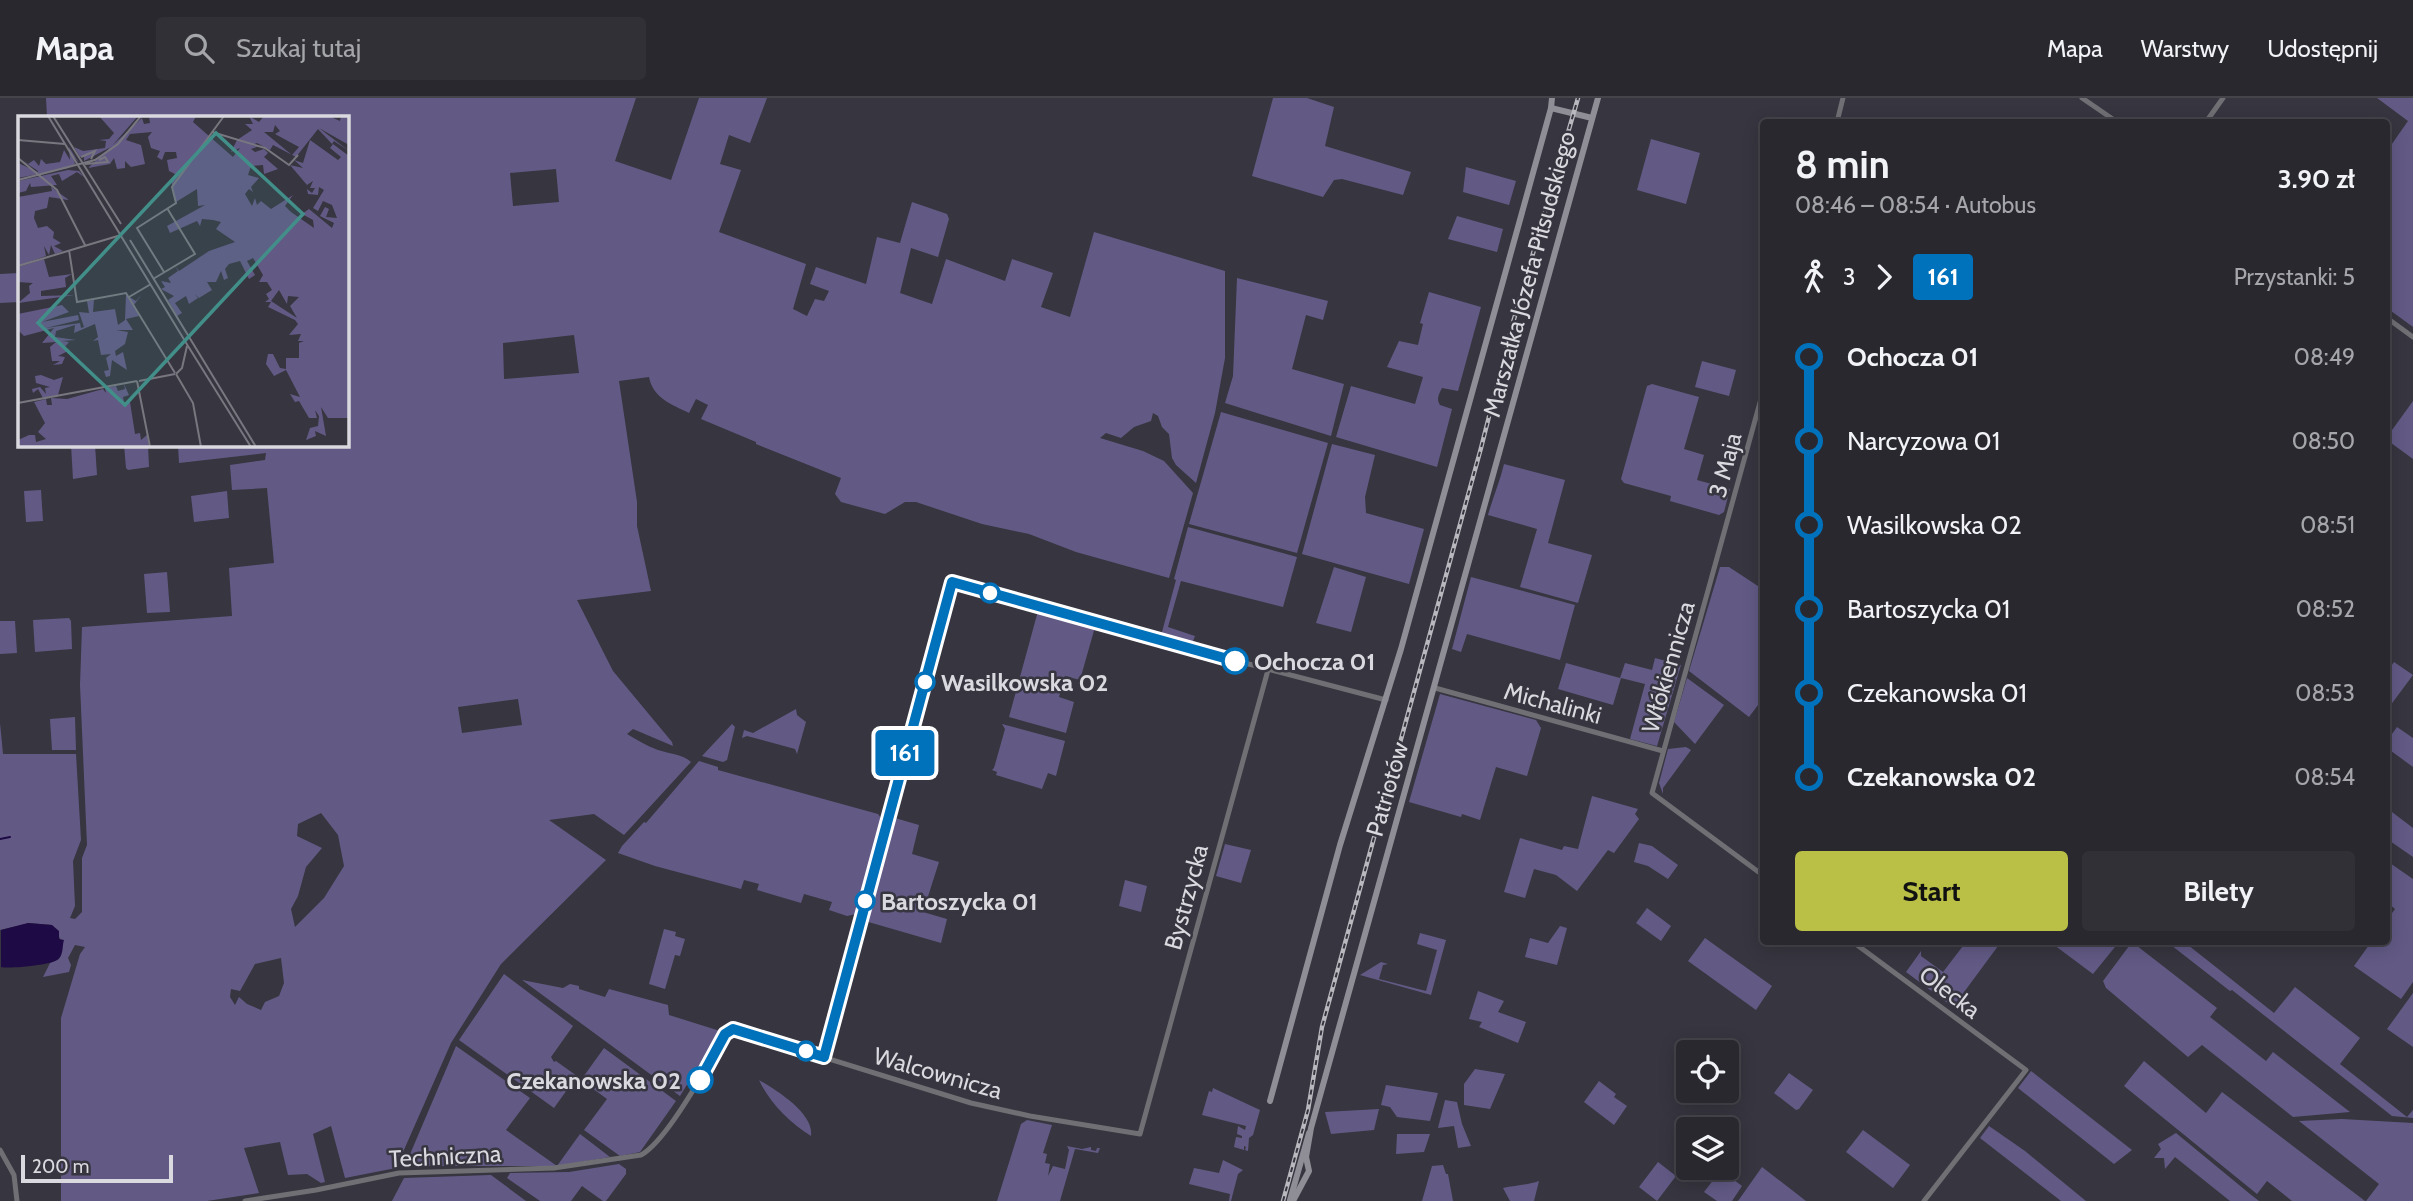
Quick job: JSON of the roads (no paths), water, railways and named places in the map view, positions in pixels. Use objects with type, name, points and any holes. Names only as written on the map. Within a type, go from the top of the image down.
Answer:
[{"type":"main road","name":"Patriotów","points":[[1270,1101],[1332,872],[1386,700],[1552,98]]},
{"type":"main road","name":"Marszałka Józefa Piłsudskiego","points":[[1498,460],[1598,98]]},
{"type":"main road","points":[[1551,108],[1592,118]]},
{"type":"main road","name":"Patriotów","points":[[1296,1175],[1498,460]]},
{"type":"main road","name":"Patriotów","points":[[1306,1176],[1310,1170],[1307,1163],[1311,1128]]},
{"type":"main road","points":[[1299,1162],[1307,1163]]},
{"type":"main road","points":[[1294,1200],[1296,1175],[1306,1176]]},
{"type":"main road","points":[[1294,1200],[1306,1176]]},
{"type":"street","points":[[1838,119],[1843,98]]},
{"type":"street","points":[[2082,98],[2113,119]]},
{"type":"street","points":[[2209,119],[2223,98]]},
{"type":"street","points":[[2390,320],[2413,337]]},
{"type":"street","name":"3 Maja","points":[[1720,551],[1760,403]]},
{"type":"street","name":"Włókiennicza","points":[[1720,551],[1652,793],[1760,873]]},
{"type":"street","points":[[824,1057],[952,582],[1386,700]]},
{"type":"street","name":"Bystrzycka","points":[[1140,1134],[1268,670]]},
{"type":"street","name":"Michalinki","points":[[1435,688],[1662,751]]},
{"type":"street","name":"Olecka","points":[[1857,945],[2026,1070],[1924,1201]]},
{"type":"street","name":"Walcownicza","points":[[648,1151],[684,1104],[730,1030],[745,1031],[973,1104],[1140,1134]]},
{"type":"street","points":[[0,1150],[14,1175],[17,1201]]},
{"type":"street","name":"Techniczna","points":[[245,1201],[399,1173],[554,1168],[639,1155],[648,1151]]},
{"type":"waterway","points":[[0,839],[10,837]]},
{"type":"railway","points":[[1283,1201],[1308,1110],[1322,1027],[1512,326],[1578,98]]},
{"type":"place","name":"Ochocza 01","points":[[1235,661]]},
{"type":"place","name":"Wasilkowska 02","points":[[925,682]]},
{"type":"place","name":"Bartoszycka 01","points":[[865,901]]},
{"type":"place","name":"Czekanowska 02","points":[[700,1080]]}]
